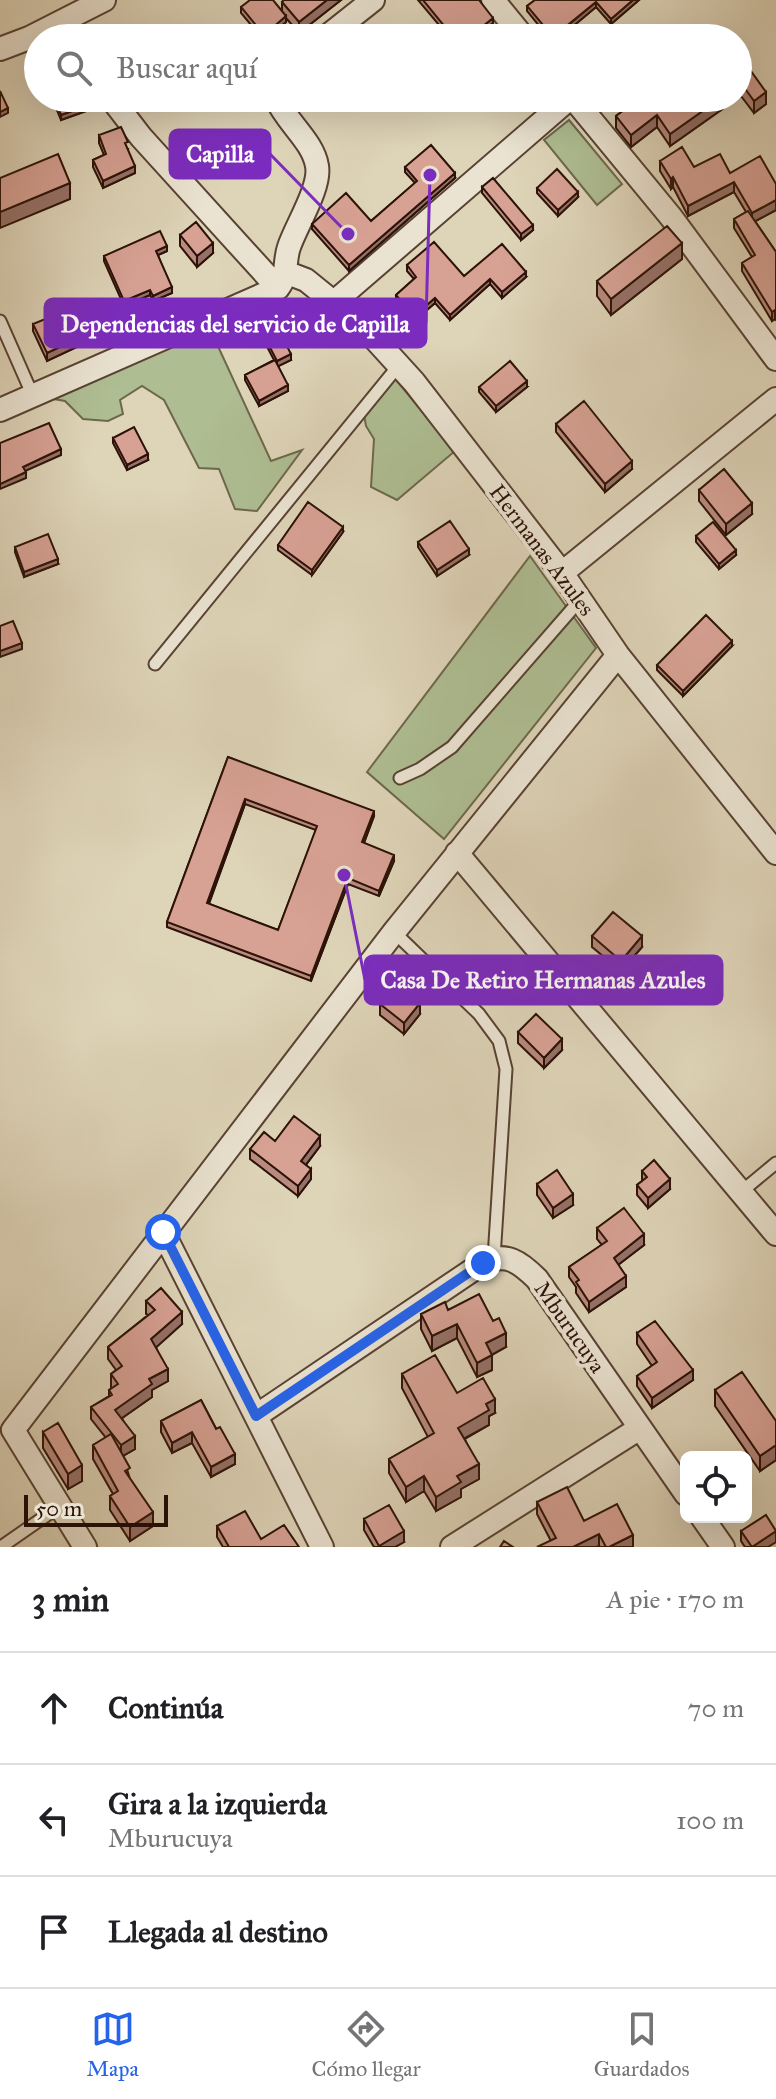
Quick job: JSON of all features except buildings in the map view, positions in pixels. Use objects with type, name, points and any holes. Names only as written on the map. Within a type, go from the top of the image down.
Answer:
[{"type":"street","points":[[71,24],[104,0]]},
{"type":"street","points":[[343,24],[373,0]]},
{"type":"street","points":[[493,0],[513,24]]},
{"type":"street","points":[[0,49],[24,42]]},
{"type":"street","name":"Hermanas Azules","points":[[122,112],[141,137],[282,280],[306,280],[364,327],[399,365],[562,573],[618,655],[776,853]]},
{"type":"street","points":[[0,410],[282,280],[288,249],[316,182],[318,168],[313,154],[283,112]]},
{"type":"street","points":[[333,303],[556,112]]},
{"type":"street","points":[[584,112],[671,217],[776,359]]},
{"type":"street","points":[[562,573],[776,399]]},
{"type":"street","points":[[85,1547],[13,1430],[394,932],[618,655]]},
{"type":"street","points":[[457,853],[776,1234]]},
{"type":"street","points":[[163,1232],[322,1547]]},
{"type":"street","points":[[256,1416],[494,1258]]},
{"type":"street","name":"Mburucuya","points":[[494,1258],[516,1261],[537,1279],[680,1485]]},
{"type":"street","points":[[452,1547],[640,1428]]},
{"type":"street","points":[[706,1523],[723,1547]]},
{"type":"lane","points":[[0,321],[33,396]]},
{"type":"lane","points":[[155,664],[399,365]]},
{"type":"lane","points":[[400,778],[420,769],[452,747],[580,600]]},
{"type":"lane","points":[[394,932],[479,1014],[499,1041],[506,1069],[494,1258]]},
{"type":"lane","points":[[741,1192],[776,1163]]},
{"type":"lane","points":[[1,1547],[60,1506]]},
{"type":"green space","points":[[569,120],[622,184],[597,205],[544,140]]},
{"type":"green space","points":[[210,329],[271,461],[302,450],[257,511],[235,509],[219,469],[199,468],[164,400],[142,386],[120,400],[123,414],[108,421],[83,419],[65,401],[48,398]]},
{"type":"green space","points":[[392,375],[455,451],[397,500],[371,487],[374,439],[366,426],[363,410]]},
{"type":"green space","points":[[530,556],[596,648],[444,839],[367,772]]},
{"type":"place","name":"Dependencias del servicio de Capilla","points":[[430,175]]},
{"type":"place","name":"Capilla","points":[[348,234]]},
{"type":"place","name":"Casa De Retiro Hermanas Azules","points":[[344,875]]},
{"type":"route","points":[[163,1232],[256,1416],[483,1263]]}]
